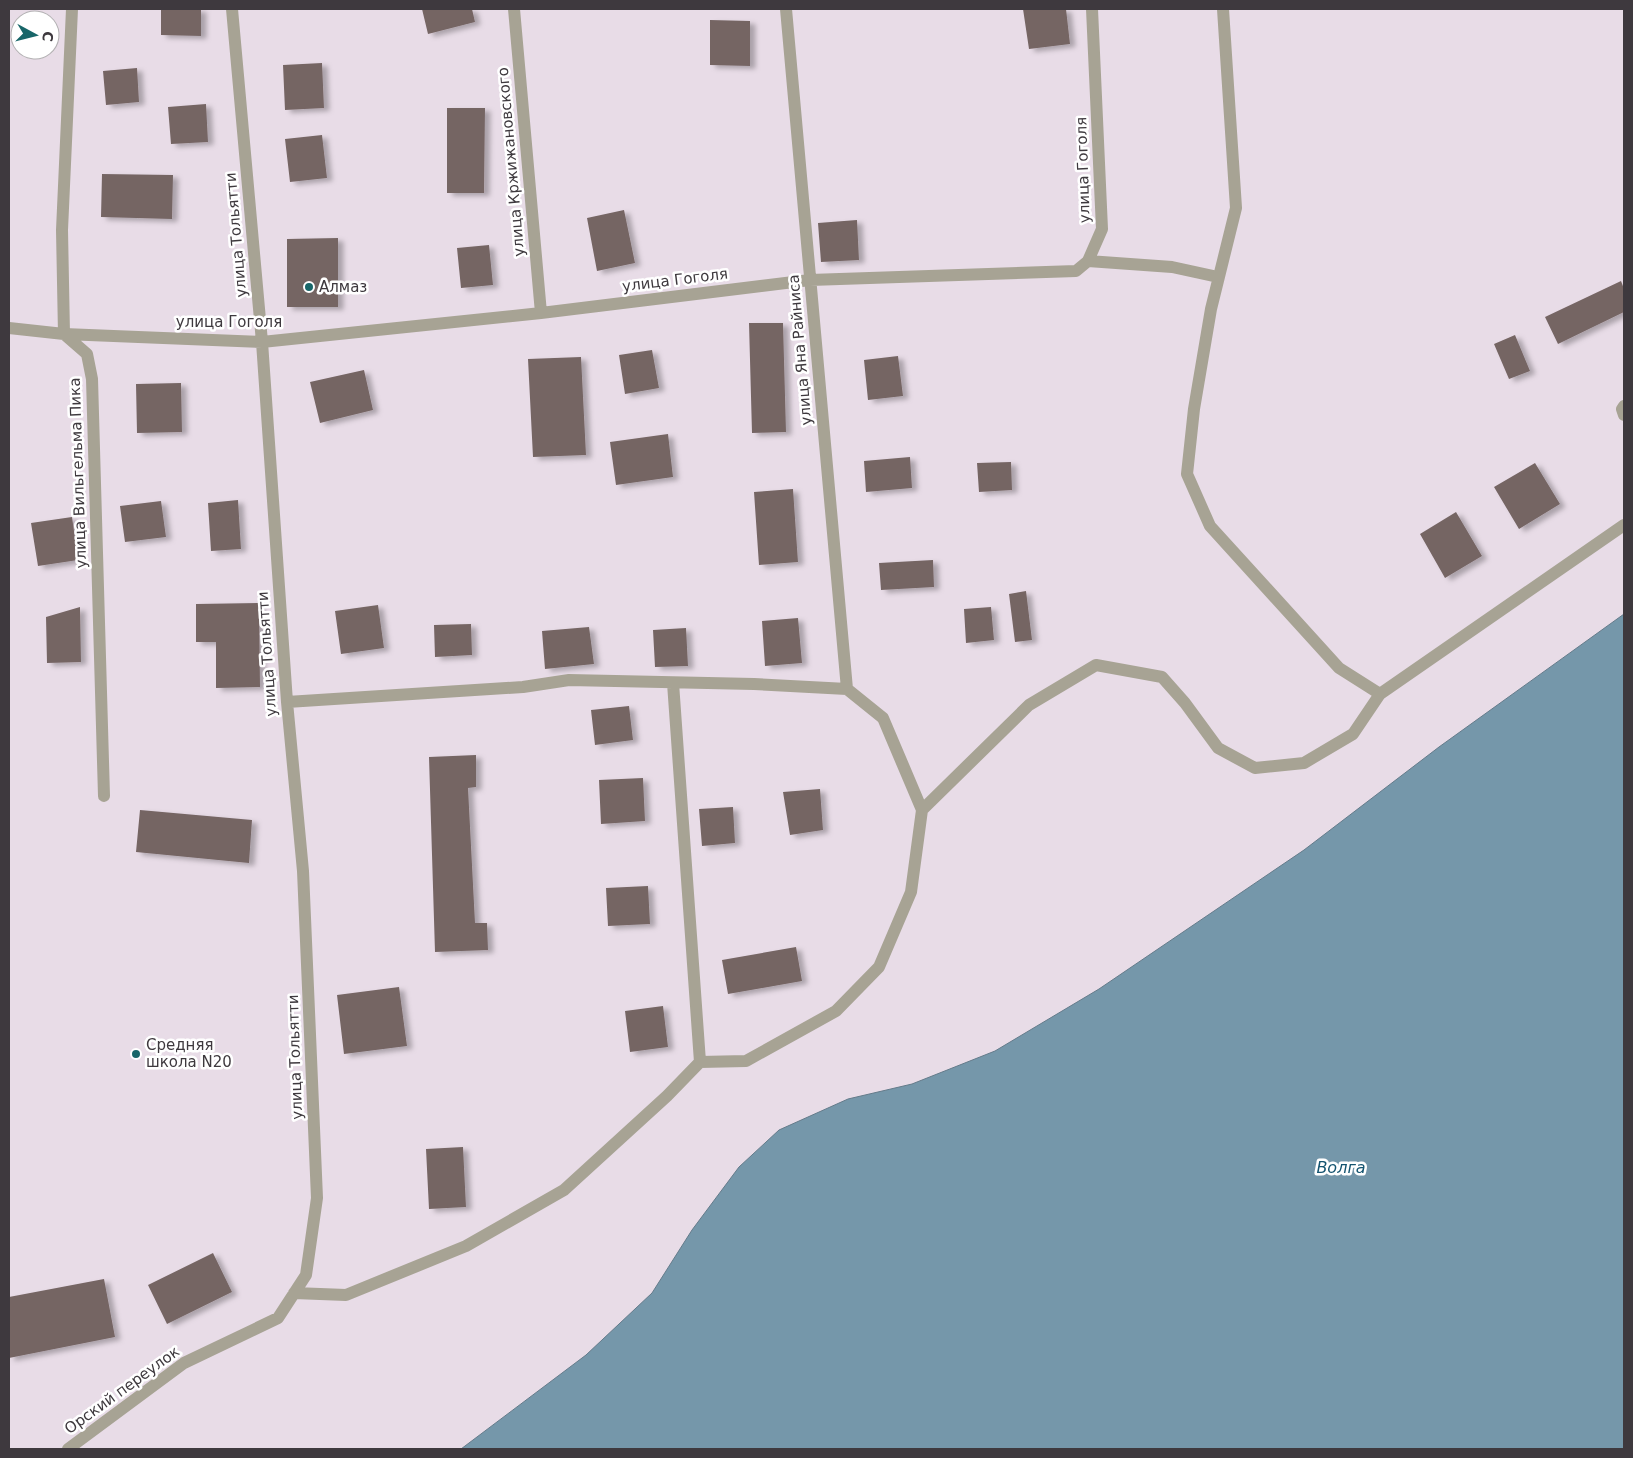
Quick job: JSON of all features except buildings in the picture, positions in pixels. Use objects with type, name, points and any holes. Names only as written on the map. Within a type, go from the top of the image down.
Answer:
[{"type":"street","points":[[64,334],[62,230],[72,9]]},
{"type":"street","name":"улица Тольятти","points":[[232,9],[262,342],[287,702],[303,871],[317,1198],[306,1275],[294,1293]]},
{"type":"street","name":"улица Кржижановского","points":[[514,9],[541,313]]},
{"type":"street","name":"улица Яна Райниса","points":[[786,9],[847,689]]},
{"type":"street","name":"улица Гоголя","points":[[9,328],[64,334],[262,342],[541,313],[810,280],[1076,271],[1088,261],[1102,229],[1092,9]]},
{"type":"street","points":[[1224,9],[1236,208],[1211,309],[1194,409],[1187,474],[1210,526],[1340,668],[1380,694]]},
{"type":"street","points":[[1088,261],[1172,267],[1218,276]]},
{"type":"street","name":"улица Вильгельма Пика","points":[[64,334],[86,354],[92,379],[104,796]]},
{"type":"street","points":[[1624,406],[1622,409],[1624,415]]},
{"type":"street","points":[[922,810],[1030,705],[1096,665],[1162,677],[1185,703],[1218,748],[1255,768],[1304,763],[1353,734],[1380,694],[1624,525]]},
{"type":"street","points":[[287,702],[523,687],[569,680],[847,689],[883,718],[922,810],[912,892],[879,967],[836,1011],[746,1061],[700,1062],[667,1096],[564,1190],[466,1246],[346,1295],[294,1293]]},
{"type":"street","points":[[673,683],[700,1062]]},
{"type":"street","name":"Орский переулок","points":[[68,1449],[184,1363],[278,1318],[294,1293]]},
{"type":"water","name":"Волга","points":[[1624,614],[1624,1449],[461,1449],[586,1355],[652,1293],[692,1230],[739,1167],[779,1130],[848,1099],[912,1084],[995,1051],[1099,989],[1304,850],[1439,747]]},
{"type":"place","name":"Алмаз","points":[[309,287]]},
{"type":"place","name":"Средняя школа N20","points":[[136,1054]]}]
